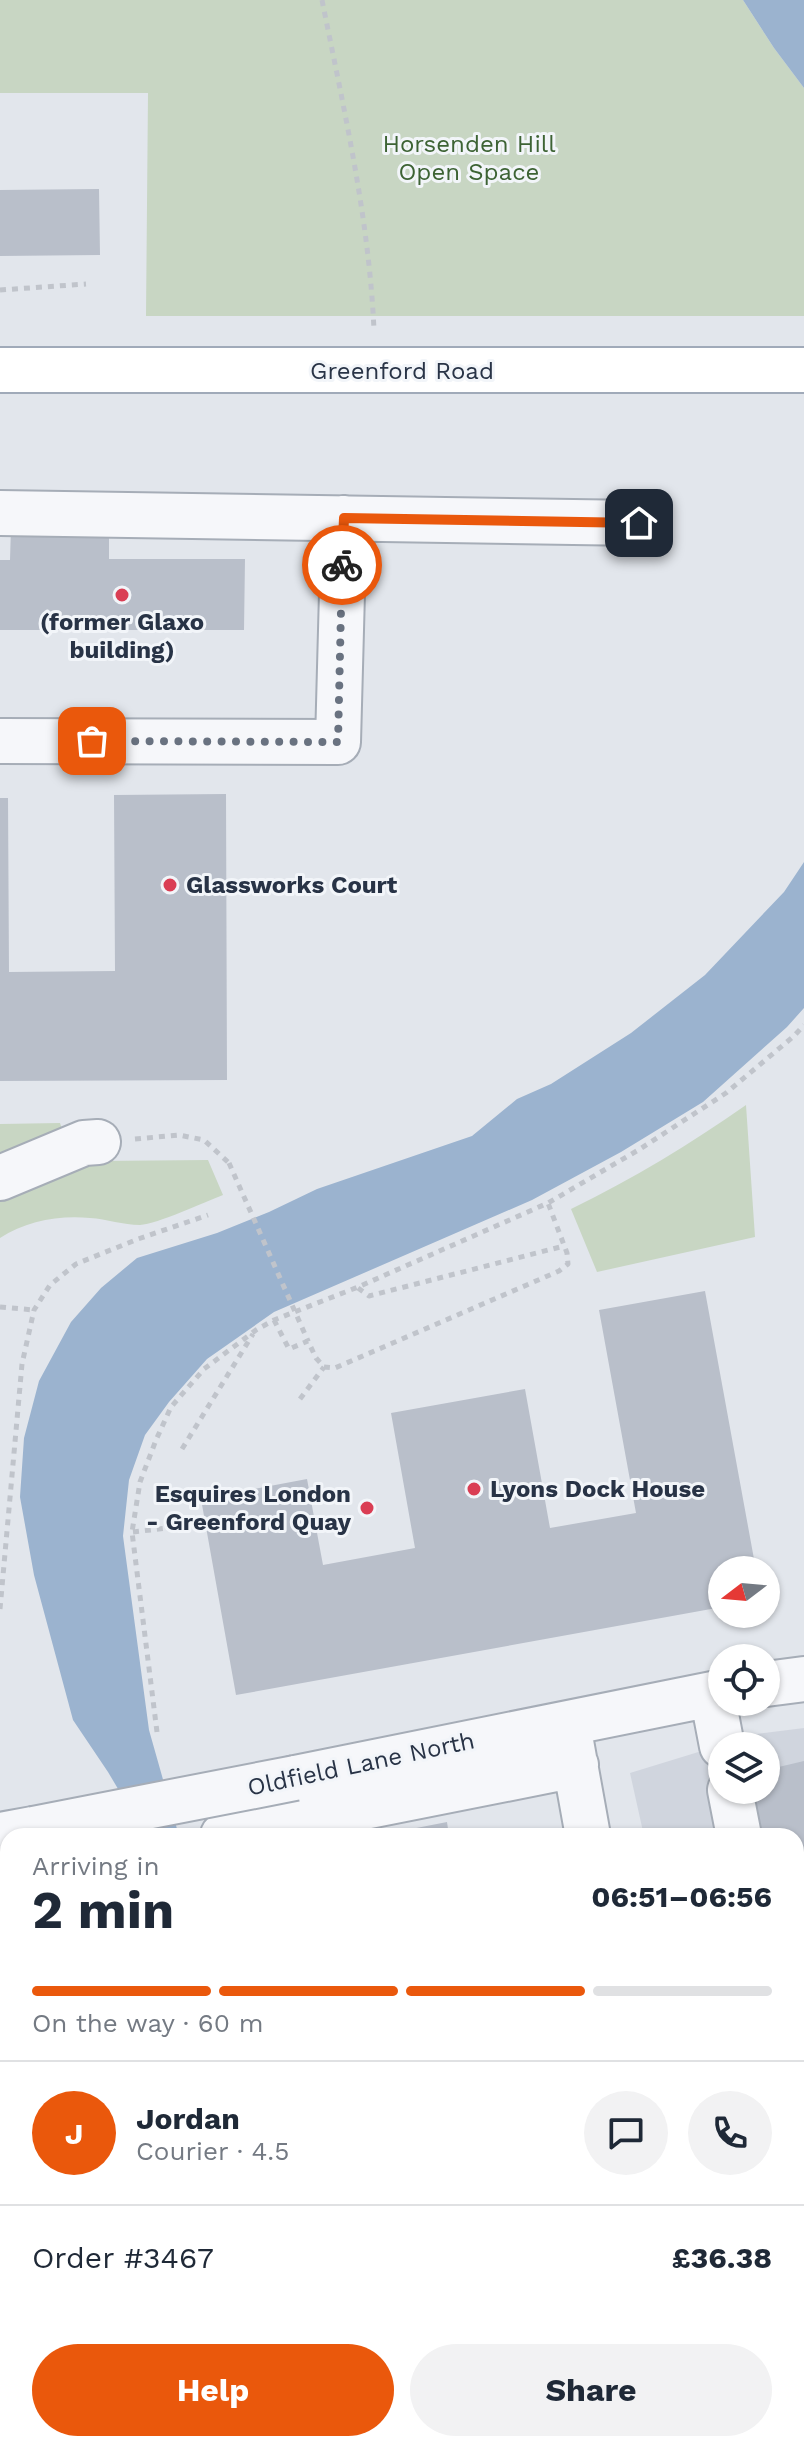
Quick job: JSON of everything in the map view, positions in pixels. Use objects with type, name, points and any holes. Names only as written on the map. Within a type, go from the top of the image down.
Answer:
[{"type":"main road","name":"Greenford Road","points":[[0,370],[804,370]]},
{"type":"street","points":[[0,513],[639,523]]},
{"type":"street","points":[[0,741],[338,742],[344,518]]},
{"type":"street","points":[[0,1178],[84,1143],[98,1142]]},
{"type":"street","points":[[780,1682],[804,1679]]},
{"type":"street","name":"Oldfield Lane North","points":[[38,1828],[708,1695]]},
{"type":"street","points":[[567,1722],[576,1765],[583,1828]]},
{"type":"street","points":[[258,1828],[576,1765]]},
{"type":"street","points":[[733,1804],[737,1828]]},
{"type":"path","points":[[322,0],[360,190],[371,283]]},
{"type":"path","points":[[0,290],[86,284]]},
{"type":"path","points":[[157,1732],[132,1532],[140,1482],[156,1440],[171,1407],[204,1369],[274,1320],[358,1287],[548,1203],[640,1149],[726,1093],[804,1025]]},
{"type":"path","points":[[98,1142],[179,1135],[204,1140],[229,1163],[308,1341],[324,1367],[335,1368],[559,1271],[568,1264],[548,1203]]},
{"type":"path","points":[[0,1609],[22,1364],[34,1310],[50,1285],[76,1264],[208,1215]]},
{"type":"path","points":[[358,1287],[369,1296],[564,1246]]},
{"type":"path","points":[[0,1307],[34,1310]]},
{"type":"path","points":[[274,1320],[289,1349],[308,1341]]},
{"type":"path","points":[[182,1449],[256,1330]]},
{"type":"path","points":[[300,1399],[324,1367]]},
{"type":"path","points":[[132,1532],[168,1528]]},
{"type":"shaded area","points":[[804,1728],[804,1828],[642,1828],[630,1773],[708,1749],[708,1804],[780,1804],[780,1732],[773,1732]]},
{"type":"green space","name":"Horsenden Hill Open Space","points":[[0,0],[743,0],[804,88],[804,316],[146,316],[148,93],[0,93]]},
{"type":"green space","points":[[746,1105],[755,1237],[597,1272],[571,1209],[661,1160]]},
{"type":"green space","points":[[60,1123],[65,1138],[0,1164],[0,1124]]},
{"type":"green space","points":[[208,1160],[223,1195],[169,1217],[140,1225],[67,1217],[32,1223],[0,1238],[0,1199],[97,1161]]},
{"type":"water","points":[[743,0],[804,0],[804,88],[774,48]]},
{"type":"water","points":[[804,862],[804,1008],[703,1102],[621,1152],[532,1200],[274,1312],[207,1359],[145,1435],[129,1480],[123,1536],[149,1730],[177,1828],[141,1828],[73,1720],[34,1575],[20,1497],[24,1438],[39,1381],[71,1322],[101,1288],[137,1258],[217,1233],[317,1189],[472,1136],[517,1099],[551,1084],[631,1033],[705,975],[784,892]]},
{"type":"building","points":[[99,189],[100,255],[0,256],[0,190]]},
{"type":"building","name":"(former Glaxo building)","points":[[11,527],[109,527],[109,559],[245,559],[244,630],[0,630],[0,560],[10,560]]},
{"type":"building","name":"Glassworks Court","points":[[226,794],[227,1080],[0,1081],[0,798],[8,798],[9,972],[115,971],[114,795]]},
{"type":"building","name":"Lyons Dock House","points":[[705,1291],[753,1556],[708,1556],[708,1610],[236,1695],[201,1499],[307,1479],[323,1565],[415,1548],[391,1413],[525,1389],[550,1528],[636,1513],[599,1310]]},
{"type":"building","points":[[804,1761],[804,1828],[759,1828],[753,1804],[780,1804],[780,1767]]},
{"type":"building","points":[[447,1822],[448,1828],[416,1828]]},
{"type":"way so far","points":[[92,741],[338,742],[342,565]]},
{"type":"place","name":"(former Glaxo building)","points":[[122,595]]},
{"type":"place","name":"Glassworks Court","points":[[170,885]]},
{"type":"place","name":"Lyons Dock House","points":[[474,1489]]},
{"type":"place","name":"Esquires London - Greenford Quay","points":[[367,1508]]},
{"type":"route","points":[[342,565],[344,518],[639,523]]}]
